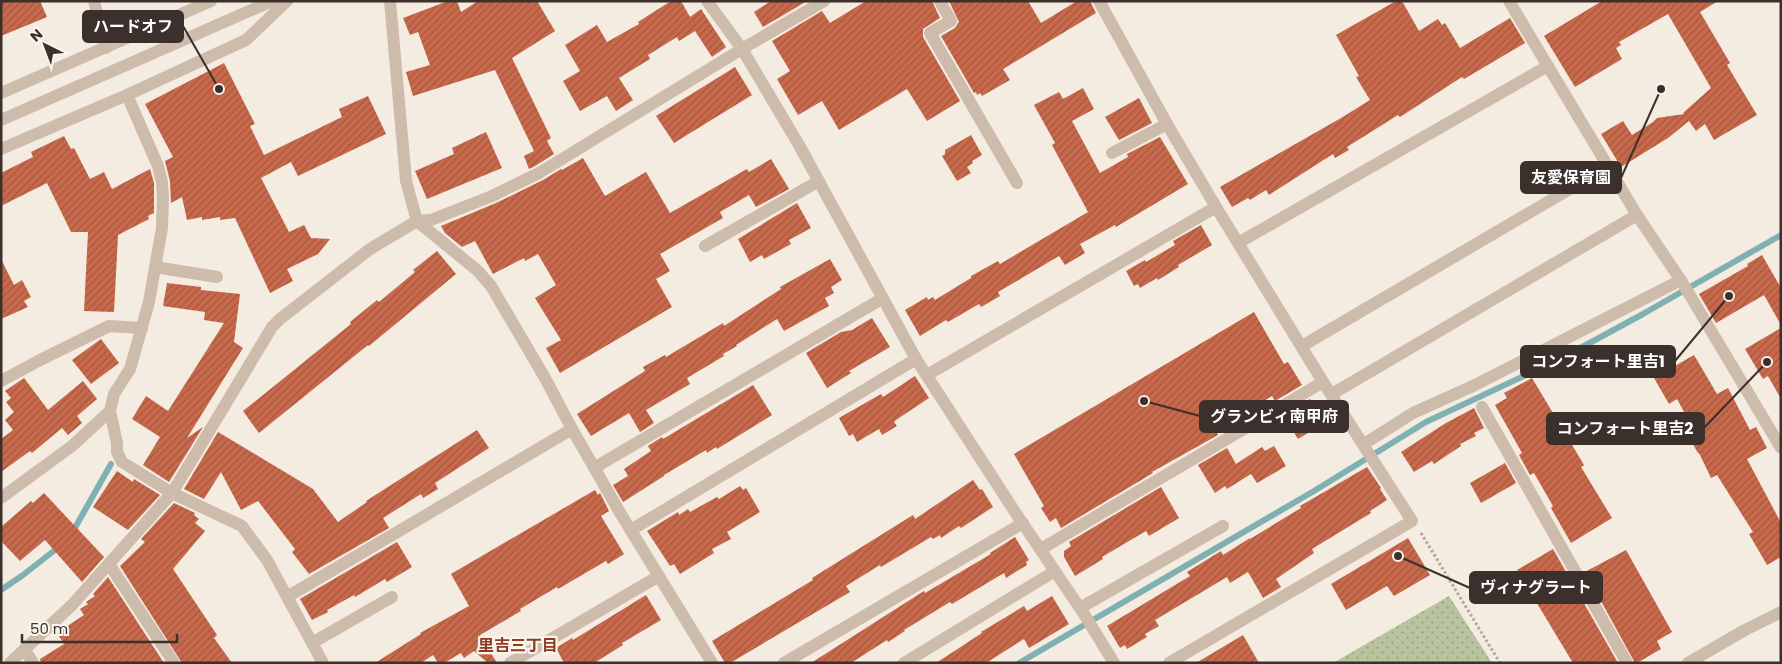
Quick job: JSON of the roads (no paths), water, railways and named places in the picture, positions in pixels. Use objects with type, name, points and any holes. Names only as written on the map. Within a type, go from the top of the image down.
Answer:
[{"type":"street","points":[[94,1],[106,48]]},
{"type":"street","points":[[1,93],[211,1]]},
{"type":"street","points":[[1,120],[272,1]]},
{"type":"street","points":[[1,149],[127,95],[246,40],[287,1]]},
{"type":"street","points":[[390,1],[406,180],[417,221],[478,271],[491,286],[545,378],[594,468],[712,663]]},
{"type":"street","points":[[707,1],[742,49],[819,181],[916,359],[1082,611],[1114,663]]},
{"type":"street","points":[[10,663],[72,605],[172,493],[272,327],[370,249],[417,221],[431,220],[475,203],[539,173],[824,1]]},
{"type":"street","points":[[940,1],[951,21],[930,33],[1016,183]]},
{"type":"street","points":[[1099,1],[1167,124],[1216,207],[1374,464],[1412,521],[1169,663]]},
{"type":"street","points":[[1509,1],[1637,214],[1682,281],[1781,448]]},
{"type":"street","points":[[1238,243],[1548,66]]},
{"type":"street","points":[[127,95],[158,166],[162,182],[162,228],[149,302],[142,328],[130,370],[114,394],[110,411],[119,458],[122,462],[172,493],[242,526],[267,560],[323,663]]},
{"type":"street","points":[[1112,153],[1167,124]]},
{"type":"street","points":[[1302,346],[1609,166]]},
{"type":"street","points":[[705,246],[819,181]]},
{"type":"street","points":[[927,375],[1216,207]]},
{"type":"street","points":[[1332,394],[1637,214]]},
{"type":"street","points":[[155,267],[217,277]]},
{"type":"street","points":[[1365,447],[1413,413],[1473,386],[1682,281]]},
{"type":"street","points":[[594,468],[883,298]]},
{"type":"street","points":[[1,381],[110,326],[142,328]]},
{"type":"street","points":[[631,530],[916,359]]},
{"type":"street","points":[[1041,549],[1323,382]]},
{"type":"street","points":[[1482,407],[1627,663]]},
{"type":"street","points":[[1,498],[72,446],[110,411]]},
{"type":"street","points":[[287,597],[572,429]]},
{"type":"street","points":[[784,663],[1023,523]]},
{"type":"street","points":[[1082,611],[1222,526]]},
{"type":"street","points":[[109,564],[174,663]]},
{"type":"street","points":[[904,663],[1055,570]]},
{"type":"street","points":[[510,663],[659,576]]},
{"type":"street","points":[[312,643],[392,596]]},
{"type":"street","points":[[1688,663],[1745,630],[1781,612]]},
{"type":"street","points":[[24,650],[34,663]]},
{"type":"waterway","points":[[1019,663],[1314,491],[1426,422],[1562,358],[1781,235]]},
{"type":"waterway","points":[[72,533],[111,464]]},
{"type":"waterway","points":[[1,590],[60,546]]},
{"type":"place","name":"ハードオフ","points":[[219,89]]},
{"type":"place","name":"友愛保育園","points":[[1661,89]]},
{"type":"place","name":"コンフォート里吉1","points":[[1729,296]]},
{"type":"place","name":"コンフォート里吉2","points":[[1767,362]]},
{"type":"place","name":"グランビィ南甲府","points":[[1144,401]]},
{"type":"place","name":"ヴィナグラート","points":[[1398,556]]},
{"type":"district","name":"里吉三丁目","points":[[518,645]]}]
